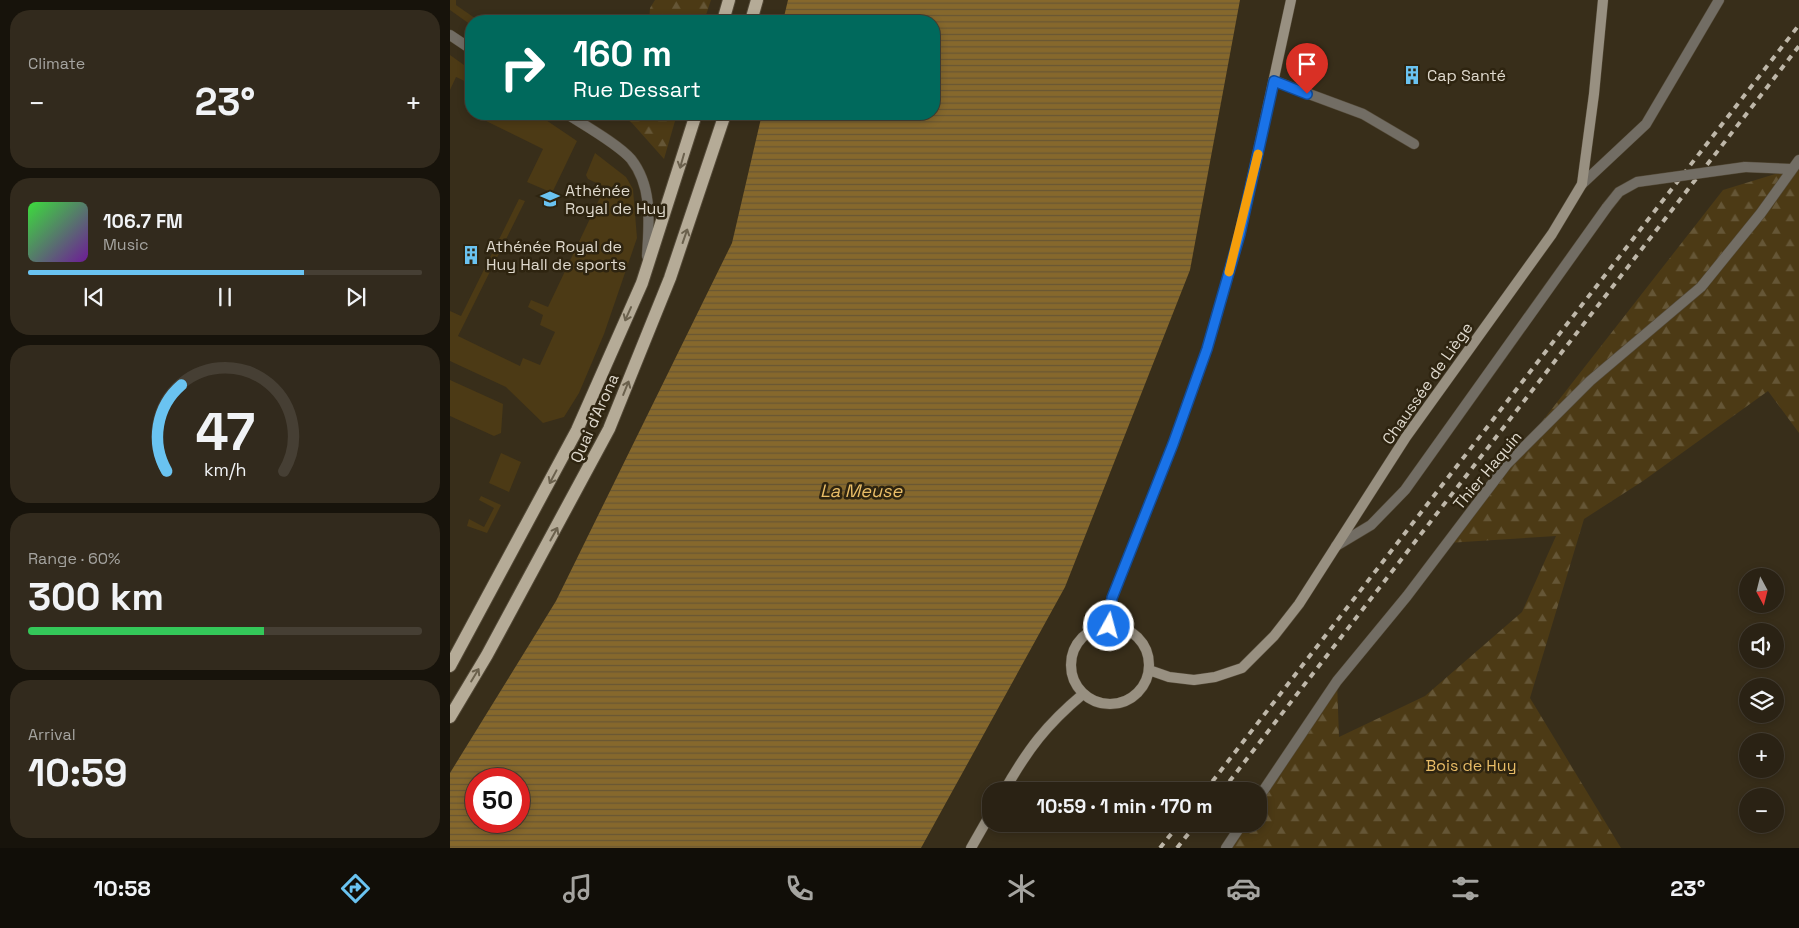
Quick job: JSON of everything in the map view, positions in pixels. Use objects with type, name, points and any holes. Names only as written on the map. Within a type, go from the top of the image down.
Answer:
[{"type":"main road","points":[[725,15],[729,0]]},
{"type":"main road","points":[[753,15],[757,0]]},
{"type":"main road","points":[[1109,626],[1112,598],[1173,444],[1207,349],[1240,234],[1290,0]]},
{"type":"main road","name":"Chaussée de Liège","points":[[1149,670],[1169,677],[1194,680],[1215,677],[1242,668],[1279,630],[1299,604],[1406,437],[1552,234],[1582,184],[1594,94],[1602,0]]},
{"type":"main road","name":"Quai d'Arona","points":[[450,666],[577,430],[646,268],[694,120]]},
{"type":"main road","name":"Quai d'Arona","points":[[450,717],[492,646],[609,429],[670,278],[722,120]]},
{"type":"main road","points":[[1109,626],[1125,629],[1139,638],[1148,653],[1149,670],[1143,686],[1131,698],[1115,704],[1097,702],[1083,694],[1073,678],[1071,660],[1077,642],[1091,630],[1109,626]]},
{"type":"main road","points":[[1009,782],[1025,755],[1054,719],[1083,694]]},
{"type":"main road","points":[[971,848],[982,829]]},
{"type":"street","points":[[1582,184],[1646,124],[1719,0]]},
{"type":"street","points":[[450,34],[465,45]]},
{"type":"street","points":[[1274,81],[1363,114],[1414,144]]},
{"type":"street","points":[[575,120],[630,159],[644,184],[650,211],[646,268]]},
{"type":"street","name":"Thier Haquin","points":[[1267,785],[1337,681],[1407,596],[1507,464],[1590,381],[1701,287],[1761,212],[1799,160]]},
{"type":"street","points":[[1336,546],[1371,525],[1405,490],[1619,192],[1637,182],[1745,168],[1791,169]]},
{"type":"street","points":[[1226,848],[1237,832]]},
{"type":"green space","points":[[450,0],[456,0],[456,5],[470,15],[465,15],[465,21],[450,10]]},
{"type":"green space","points":[[655,0],[711,0],[706,15],[649,15],[650,8]]},
{"type":"green space","points":[[450,55],[465,66],[465,81],[456,77],[450,90]]},
{"type":"green space","points":[[484,120],[546,120],[577,141],[553,191],[548,191],[527,182],[543,149]]},
{"type":"green space","points":[[628,120],[675,120],[664,159]]},
{"type":"green space","points":[[595,153],[626,177],[633,189],[637,238],[604,334],[579,393],[564,417],[543,423],[506,387],[450,361],[450,311],[461,316],[519,199],[525,201],[458,336],[520,366],[523,358],[540,365],[555,332],[540,325],[543,315],[528,307],[531,300],[548,307],[605,187],[588,179],[586,175]]},
{"type":"green space","name":"Bois de Huy","points":[[1799,160],[1799,433],[1768,391],[1643,481],[1584,519],[1530,698],[1621,848],[1226,848],[1237,832],[1267,832],[1267,787],[1337,681],[1339,737],[1425,696],[1522,612],[1556,536],[1447,543],[1723,190],[1791,169]]},
{"type":"green space","points":[[450,380],[503,404],[501,433],[494,436],[450,416]]},
{"type":"green space","points":[[501,453],[521,462],[509,492],[489,483]]},
{"type":"green space","points":[[481,496],[501,505],[487,533],[467,526],[469,519],[484,527],[494,508],[479,500]]},
{"type":"water","name":"La Meuse","points":[[788,0],[1240,0],[1190,270],[1065,587],[921,848],[450,848],[450,773],[556,601],[732,243],[761,120],[940,120],[940,15],[784,15]]},
{"type":"railway","points":[[1212,782],[1799,25]]},
{"type":"railway","points":[[1229,782],[1799,46]]},
{"type":"railway","points":[[1160,848],[1173,832]]},
{"type":"railway","points":[[1177,848],[1190,832]]},
{"type":"slow traffic","points":[[1229,272],[1240,234],[1258,154]]},
{"type":"place","name":"Cap Santé","points":[[1412,75]]},
{"type":"place","name":"Athénée Royal de Huy","points":[[550,199]]},
{"type":"place","name":"Athénée Royal de Huy Hall de sports","points":[[471,255]]},
{"type":"route","points":[[1109,626],[1112,598],[1173,444],[1207,349],[1240,234],[1274,81],[1307,94]]}]
